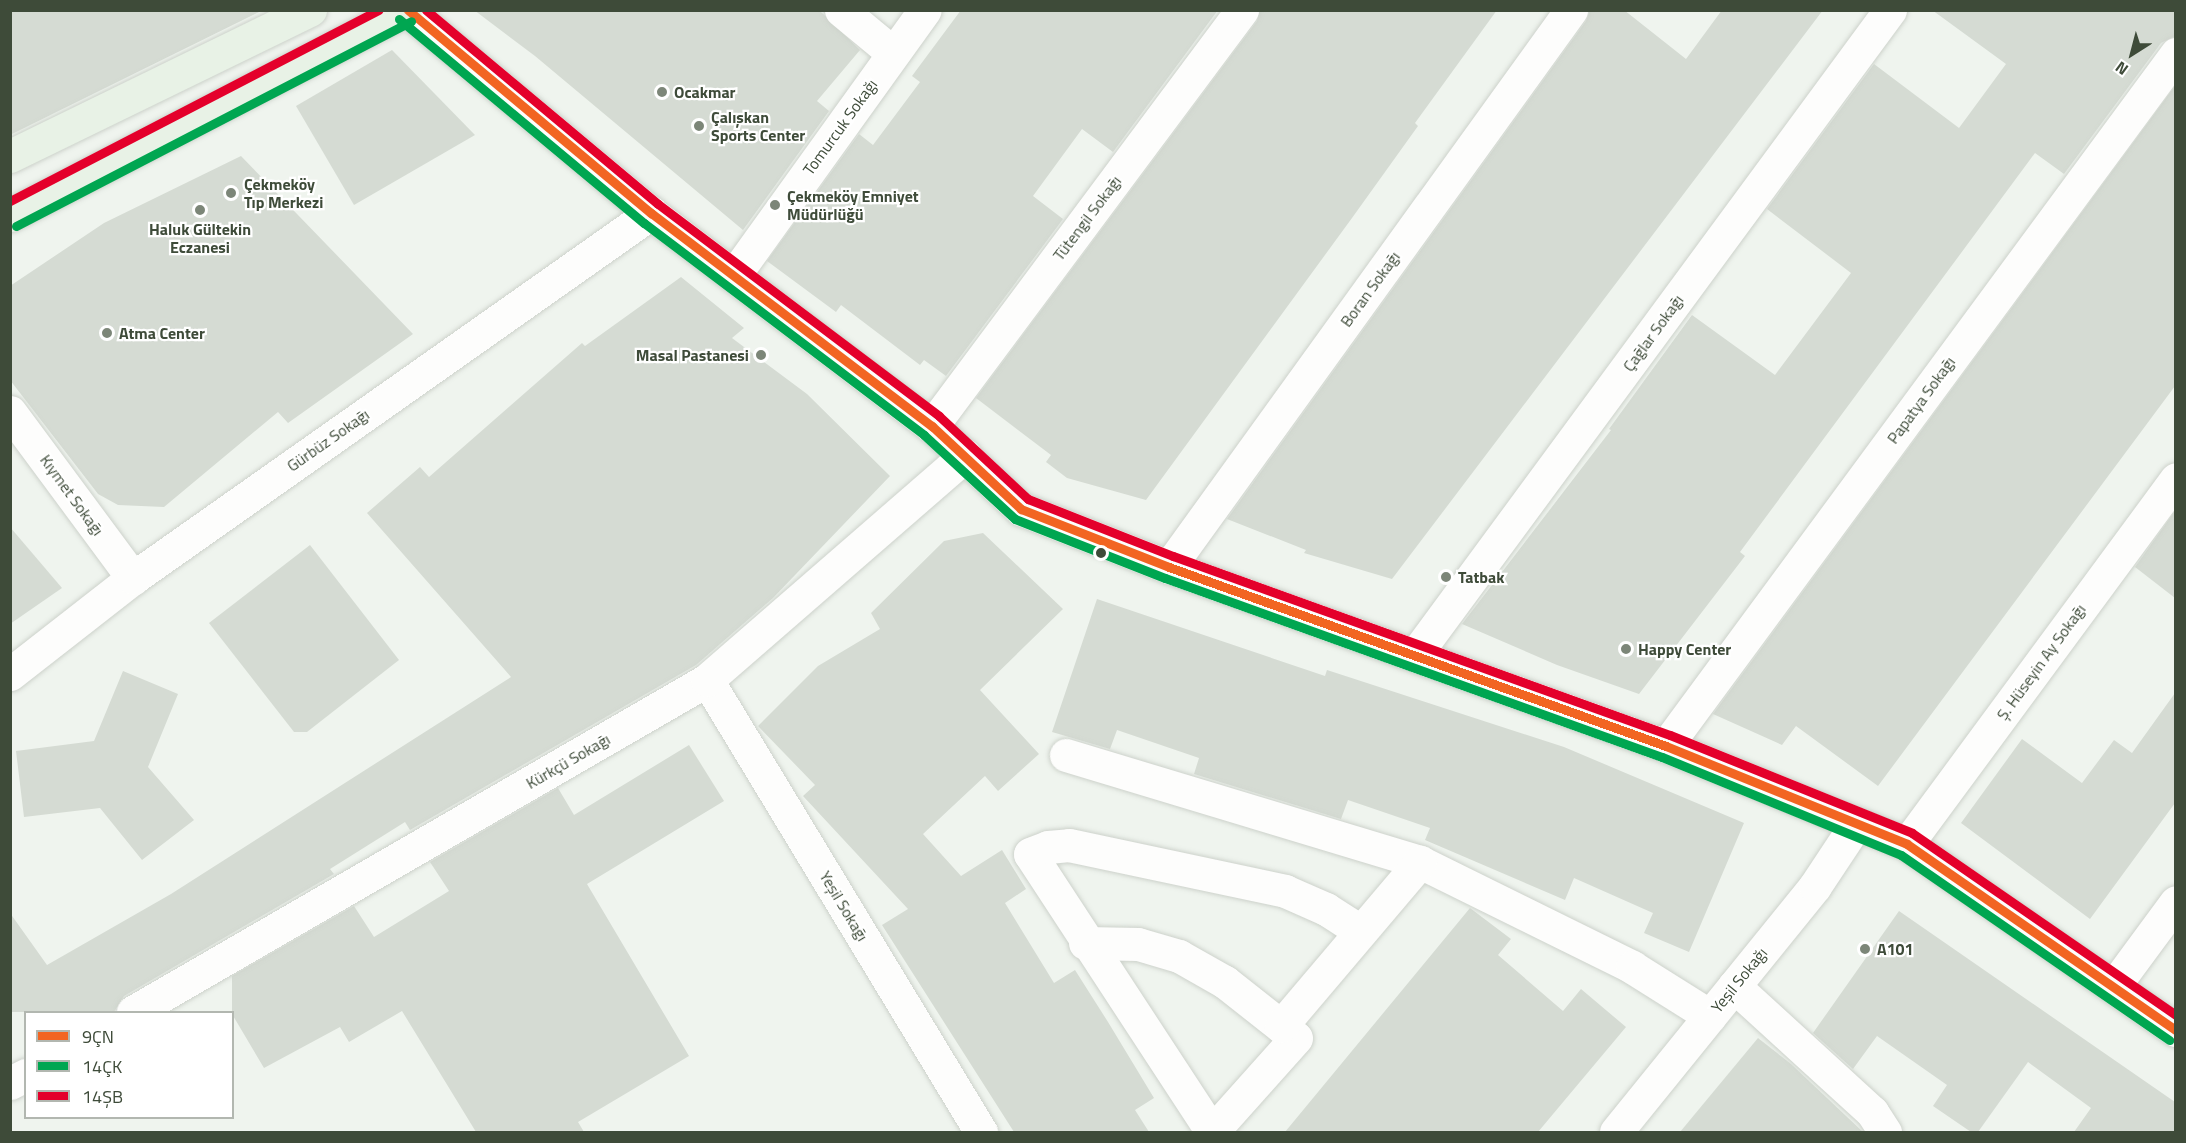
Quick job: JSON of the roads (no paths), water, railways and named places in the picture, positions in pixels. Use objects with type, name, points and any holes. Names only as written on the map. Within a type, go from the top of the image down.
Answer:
[{"type":"main road","points":[[10,156],[310,10]]},
{"type":"main road","points":[[10,214],[406,10]]},
{"type":"street","points":[[406,10],[651,213],[735,274],[932,426],[1021,509],[1169,567],[1666,746],[1907,844],[2175,1030]]},
{"type":"street","points":[[841,10],[893,53]]},
{"type":"street","name":"Tomurcuk Sokağı","points":[[735,274],[925,10]]},
{"type":"street","name":"Tütengil Sokağı","points":[[932,426],[1242,10]]},
{"type":"street","name":"Boran Sokağı","points":[[1169,567],[1571,10]]},
{"type":"street","name":"Çağlar Sokağı","points":[[1415,655],[1890,10]]},
{"type":"street","name":"Papatya Sokağı","points":[[1666,746],[2175,54]]},
{"type":"street","name":"Gürbüz Sokağı","points":[[10,674],[133,578],[651,213]]},
{"type":"street","name":"Kıymet Sokağı","points":[[10,412],[133,578]]},
{"type":"street","name":"Kürkçü Sokağı","points":[[135,1011],[707,680],[965,456]]},
{"type":"street","name":"Ş. Hüseyin Ay Sokağı","points":[[1907,844],[2175,479]]},
{"type":"street","name":"Yeşil Sokağı","points":[[707,680],[981,1132]]},
{"type":"street","points":[[1066,755],[1420,862],[1632,967],[1710,1016]]},
{"type":"street","name":"Yeşil Sokağı","points":[[1616,1132],[1815,886],[1856,824]]},
{"type":"street","points":[[1085,942],[1138,944],[1179,956],[1225,982],[1296,1038],[1212,1132],[1085,942],[1030,854],[1048,847],[1069,845],[1286,891],[1326,909],[1360,931]]},
{"type":"street","points":[[1281,1026],[1420,862]]},
{"type":"street","points":[[2114,986],[2175,902]]},
{"type":"street","points":[[1734,986],[1872,1112],[1885,1132]]},
{"type":"street","points":[[10,1083],[24,1076]]},
{"type":"place","name":"Ocakmar","points":[[662,92]]},
{"type":"place","name":"Çalışkan Sports Center","points":[[699,126]]},
{"type":"place","name":"Çekmeköy Tıp Merkezi","points":[[231,193]]},
{"type":"place","name":"Çekmeköy Emniyet Müdürlüğü","points":[[775,205]]},
{"type":"place","name":"Haluk Gültekin Eczanesi","points":[[200,210]]},
{"type":"place","name":"Atma Center","points":[[107,333]]},
{"type":"place","name":"Masal Pastanesi","points":[[761,355]]},
{"type":"place","name":"Tatbak","points":[[1446,577]]},
{"type":"place","name":"Happy Center","points":[[1626,649]]},
{"type":"place","name":"A101","points":[[1865,949]]}]
